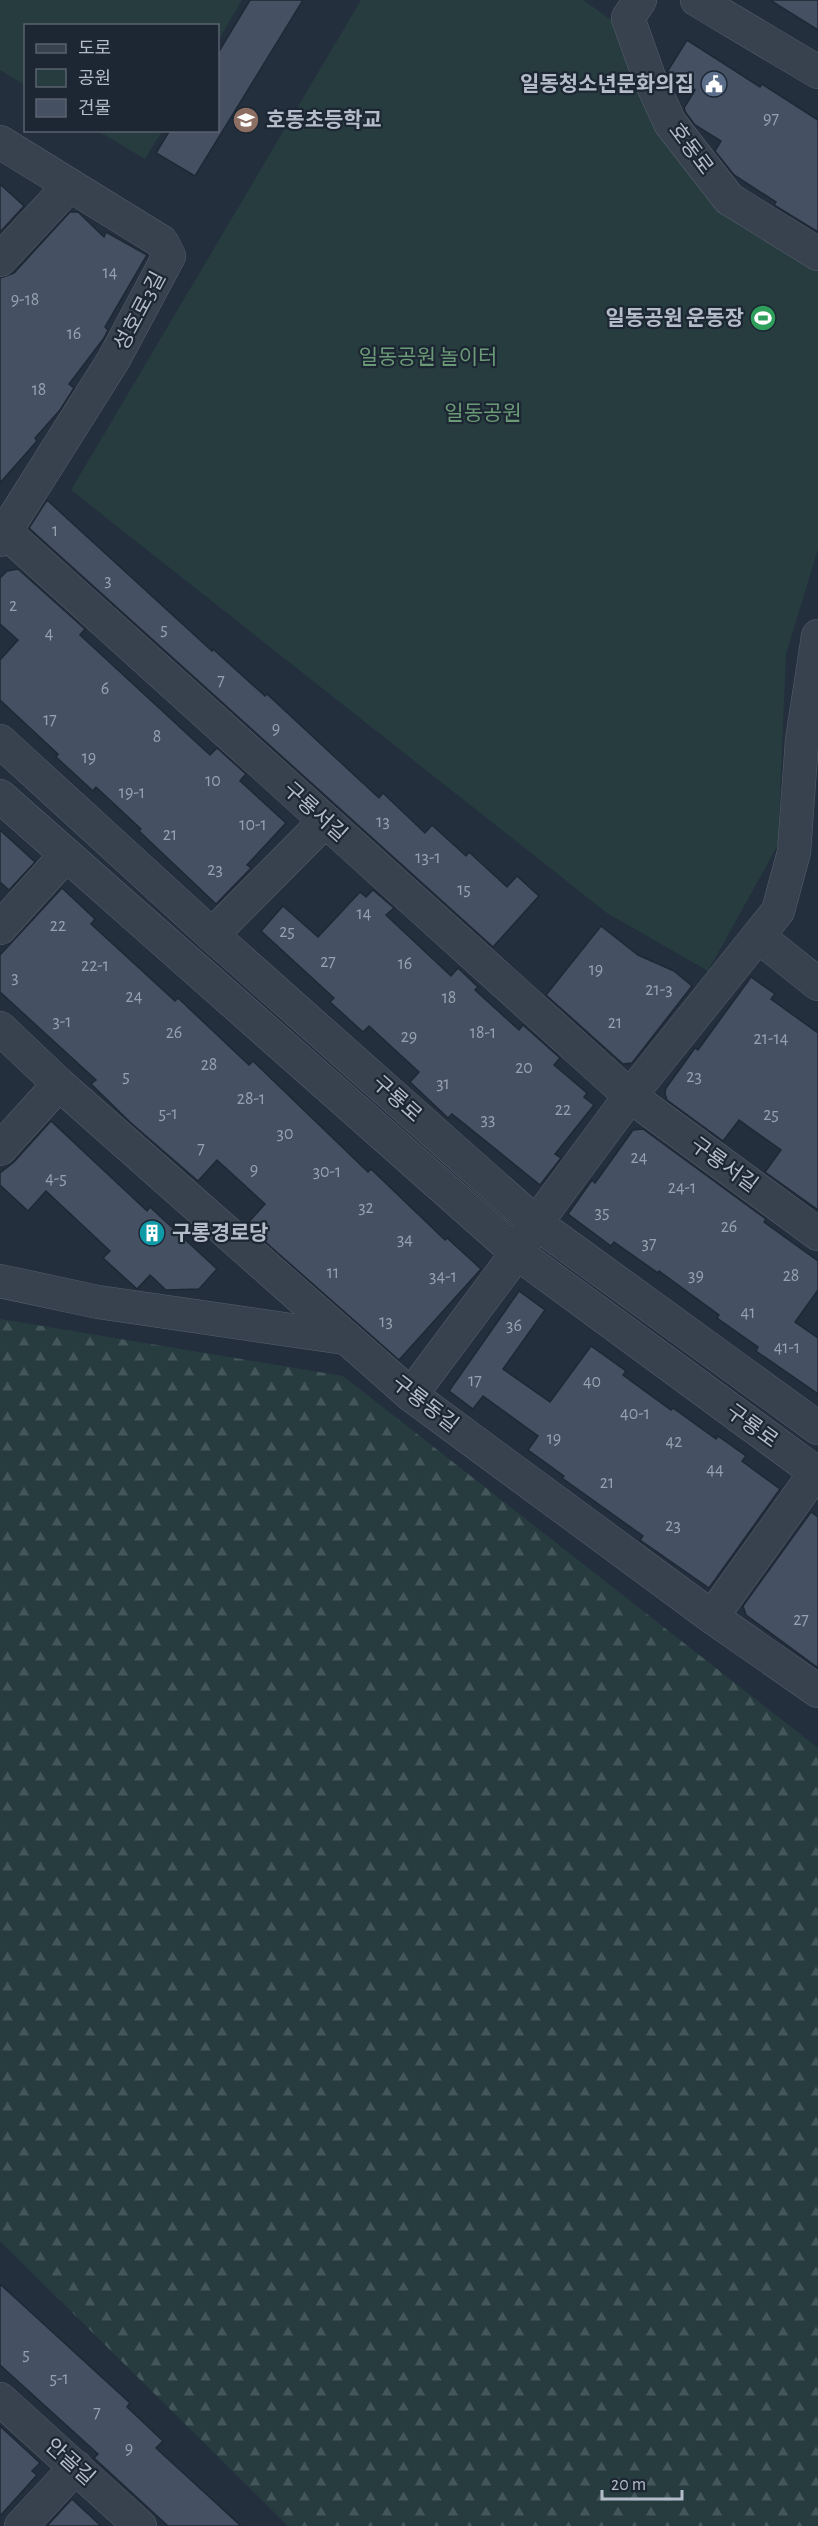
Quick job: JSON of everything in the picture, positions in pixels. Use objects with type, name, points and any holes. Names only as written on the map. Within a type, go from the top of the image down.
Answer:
[{"type":"street","name":"호동로","points":[[640,0],[628,18],[649,77],[670,123],[729,199],[818,254]]},
{"type":"street","points":[[697,0],[818,72]]},
{"type":"street","name":"성호로3길","points":[[0,142],[162,242],[169,256],[114,359],[2,533]]},
{"type":"street","points":[[0,260],[69,186]]},
{"type":"street","name":"구룡서길","points":[[2,533],[630,1096],[818,1234]]},
{"type":"street","points":[[411,1395],[630,1096],[778,911],[794,852],[802,740],[818,636]]},
{"type":"street","name":"구룡로","points":[[0,741],[212,935],[536,1224],[818,1428]]},
{"type":"street","name":"구룡로","points":[[0,796],[65,856],[517,1253],[817,1472]]},
{"type":"street","points":[[212,935],[325,821]]},
{"type":"street","points":[[0,928],[65,856]]},
{"type":"street","points":[[759,937],[818,984]]},
{"type":"street","name":"구룡동길","points":[[0,1028],[59,1084],[411,1395],[712,1617],[818,1692]]},
{"type":"street","points":[[0,1149],[59,1084]]},
{"type":"street","points":[[0,1281],[98,1302],[345,1338]]},
{"type":"street","points":[[712,1617],[817,1472]]},
{"type":"street","name":"안골길","points":[[0,2399],[140,2526]]},
{"type":"street","points":[[21,2526],[76,2467]]},
{"type":"green space","points":[[0,0],[242,0],[219,39],[219,24],[24,24],[24,84],[0,70]]},
{"type":"green space","name":"일동공원","points":[[361,0],[583,0],[627,31],[724,209],[818,264],[818,549],[786,654],[778,845],[708,971],[607,913],[71,490]]},
{"type":"green space","points":[[100,132],[161,132],[145,159]]},
{"type":"green space","points":[[0,1319],[343,1376],[818,1748],[818,2526],[288,2526],[0,2241]]},
{"type":"building","points":[[250,0],[303,0],[195,176],[156,153],[169,132],[219,132],[219,51]]},
{"type":"building","points":[[770,0],[818,0],[818,30]]},
{"type":"building","points":[[687,40],[760,87],[762,84],[818,120],[818,232],[774,205],[776,202],[734,175],[715,151],[721,141],[695,125],[686,113],[684,108],[695,90],[667,72]]},
{"type":"building","points":[[0,184],[24,206],[0,232]]},
{"type":"building","points":[[70,212],[78,212],[104,237],[106,232],[147,255],[105,327],[108,330],[104,338],[69,384],[74,388],[60,410],[35,438],[37,441],[0,483],[0,278],[14,273]]},
{"type":"building","points":[[47,500],[212,651],[213,649],[265,696],[267,694],[379,798],[383,793],[425,833],[432,825],[466,856],[469,852],[507,887],[517,876],[539,896],[493,947],[29,528]]},
{"type":"building","points":[[18,569],[85,629],[80,635],[210,755],[217,748],[246,774],[240,781],[286,823],[247,865],[251,868],[216,904],[139,831],[141,829],[96,787],[93,791],[56,757],[58,754],[0,700],[0,660],[18,640],[0,624],[0,578],[7,571]]},
{"type":"building","points":[[0,830],[35,862],[9,890],[0,882]]},
{"type":"building","points":[[62,888],[95,919],[91,924],[175,1001],[178,998],[249,1065],[253,1061],[368,1172],[371,1169],[445,1240],[447,1238],[481,1269],[399,1360],[246,1225],[265,1204],[217,1160],[198,1181],[131,1123],[91,1084],[96,1080],[0,992],[0,955]]},
{"type":"building","points":[[373,890],[394,908],[386,915],[451,976],[458,968],[478,987],[475,990],[519,1030],[523,1025],[560,1058],[554,1065],[587,1093],[584,1097],[594,1105],[555,1154],[561,1158],[540,1185],[452,1114],[448,1118],[410,1082],[419,1072],[369,1026],[363,1032],[330,1002],[334,998],[261,931],[283,906],[318,937],[360,892],[366,897]]},
{"type":"building","points":[[601,926],[638,955],[674,971],[692,986],[632,1063],[623,1064],[546,995]]},
{"type":"building","points":[[751,977],[775,994],[771,999],[818,1033],[818,1210],[765,1172],[781,1150],[739,1120],[723,1141],[667,1100],[665,1094],[666,1088],[695,1048],[698,1050]]},
{"type":"building","points":[[51,1121],[147,1211],[150,1207],[217,1269],[199,1289],[166,1290],[150,1275],[137,1289],[103,1258],[110,1251],[46,1191],[28,1211],[0,1185],[0,1173],[14,1162]]},
{"type":"building","points":[[643,1129],[766,1219],[764,1222],[818,1261],[818,1290],[795,1322],[818,1338],[818,1394],[756,1351],[758,1347],[717,1318],[719,1315],[659,1271],[658,1273],[614,1242],[611,1246],[568,1214],[592,1180],[595,1183],[633,1130]]},
{"type":"building","points":[[519,1291],[545,1310],[503,1369],[550,1402],[591,1346],[626,1371],[623,1375],[671,1410],[673,1408],[716,1439],[718,1436],[746,1456],[742,1461],[780,1489],[709,1588],[640,1540],[643,1536],[562,1478],[564,1476],[528,1450],[538,1436],[483,1396],[473,1409],[449,1391]]},
{"type":"building","points":[[811,1512],[818,1517],[818,1668],[746,1615],[743,1606]]},
{"type":"building","points":[[0,2284],[130,2403],[127,2407],[163,2441],[156,2448],[241,2526],[168,2526],[94,2458],[98,2454],[0,2365]]},
{"type":"building","points":[[0,2426],[40,2463],[32,2471],[37,2475],[0,2516]]},
{"type":"building","points":[[72,2499],[101,2526],[47,2526]]},
{"type":"place","name":"일동청소년문화의집","points":[[714,84]]},
{"type":"place","name":"호동초등학교","points":[[246,120]]},
{"type":"place","name":"일동공원 운동장","points":[[763,318]]},
{"type":"place","name":"구롱경로당","points":[[152,1233]]},
{"type":"park label","name":"일동공원 놀이터","points":[[428,357]]}]
